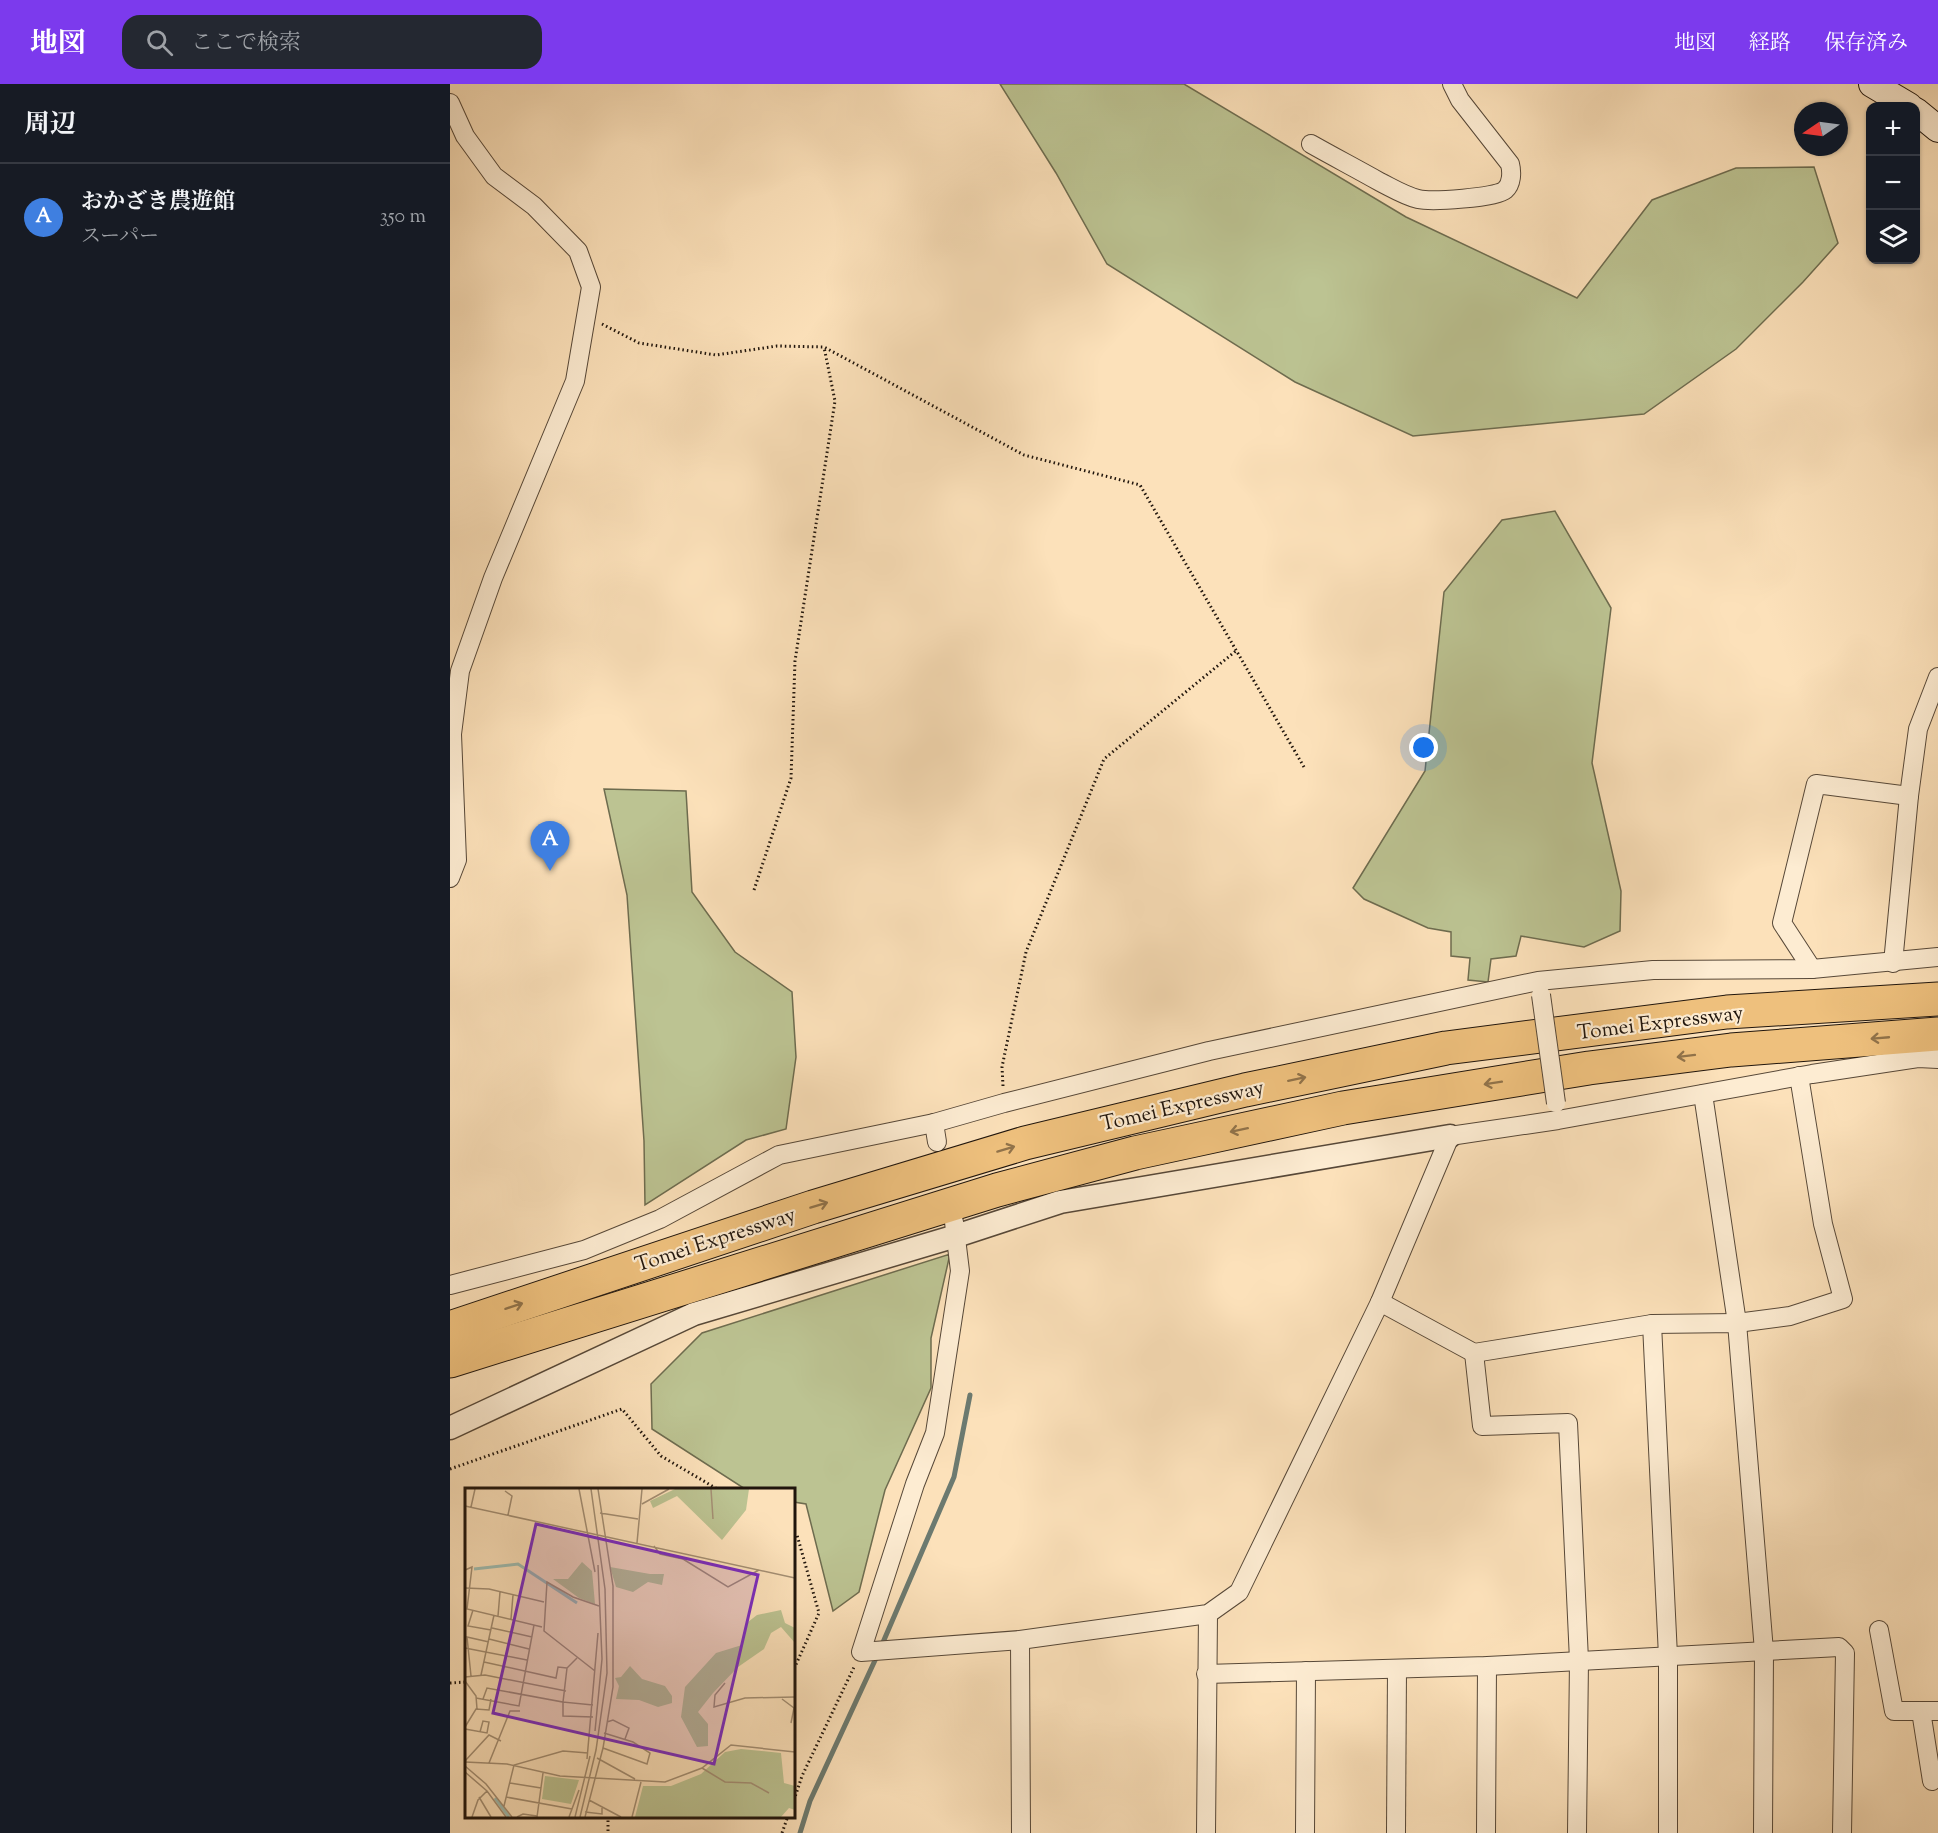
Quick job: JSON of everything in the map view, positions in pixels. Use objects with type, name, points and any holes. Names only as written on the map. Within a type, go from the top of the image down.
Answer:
[{"type":"highway","name":"Tomei Expressway","points":[[456,1342],[813,1207],[1014,1146],[1245,1090],[1446,1048],[1727,1012],[1938,999]]},
{"type":"highway","name":"Tomei Expressway","points":[[456,1342],[1136,1153],[1343,1108],[1589,1068],[1731,1050],[1938,1034]]},
{"type":"main road","points":[[1872,84],[1902,102]]},
{"type":"main road","points":[[1920,114],[1938,129]]},
{"type":"street","points":[[1311,144],[1403,194],[1419,200],[1496,194],[1505,190],[1510,183],[1512,170],[1510,164],[1460,100],[1452,84]]},
{"type":"street","points":[[450,103],[465,136],[494,176],[534,206],[578,251],[591,286],[575,381],[493,578],[460,670],[452,734],[457,860],[450,878]]},
{"type":"street","points":[[1893,963],[1909,796],[1918,729],[1938,677]]},
{"type":"street","points":[[1812,969],[1782,923],[1816,784],[1909,796]]},
{"type":"street","points":[[450,1285],[584,1250],[660,1219],[779,1155],[934,1123],[1209,1051],[1539,988],[1653,970],[1812,969],[1938,957]]},
{"type":"street","points":[[1539,988],[1557,1111]]},
{"type":"street","points":[[450,1428],[694,1314],[955,1229],[1060,1202],[1449,1136],[1557,1111],[1703,1094],[1799,1076],[1918,1058],[1938,1059]]},
{"type":"street","points":[[1380,1302],[1474,1353],[1652,1324],[1737,1323],[1790,1316],[1843,1299],[1823,1224],[1799,1076]]},
{"type":"street","points":[[1703,1094],[1737,1323],[1764,1651],[1763,1833]]},
{"type":"street","points":[[934,1123],[937,1142]]},
{"type":"street","points":[[955,1229],[960,1271],[935,1433],[915,1484],[861,1652],[1020,1640],[1208,1614],[1239,1592],[1380,1302],[1449,1136]]},
{"type":"street","points":[[1652,1324],[1668,1656],[1668,1833]]},
{"type":"street","points":[[1474,1353],[1482,1426],[1568,1422],[1579,1660],[1577,1833]]},
{"type":"street","points":[[1206,1833],[1208,1614]]},
{"type":"street","points":[[1879,1630],[1894,1711],[1930,1711],[1932,1781]]},
{"type":"street","points":[[1020,1640],[1021,1833]]},
{"type":"street","points":[[1206,1674],[1487,1666],[1839,1647],[1845,1653],[1842,1833]]},
{"type":"street","points":[[1486,1833],[1487,1666]]},
{"type":"street","points":[[1396,1833],[1397,1669]]},
{"type":"street","points":[[1305,1833],[1306,1671]]},
{"type":"path","points":[[587,316],[639,343],[716,355],[777,346],[824,347],[1024,455],[1140,485],[1304,767]]},
{"type":"path","points":[[754,890],[791,778],[795,661],[835,401],[824,347]]},
{"type":"path","points":[[1004,1103],[1002,1067],[1026,952],[1104,759],[1237,650]]},
{"type":"path","points":[[450,1469],[622,1410],[661,1456],[716,1488]]},
{"type":"path","points":[[795,1534],[819,1612],[795,1667]]},
{"type":"path","points":[[795,1797],[802,1776],[861,1652]]},
{"type":"path","points":[[450,1683],[465,1682]]},
{"type":"path","points":[[782,1833],[787,1818]]},
{"type":"green space","points":[[1000,84],[1184,84],[1406,217],[1577,298],[1652,200],[1736,168],[1814,167],[1838,243],[1803,282],[1736,349],[1644,414],[1413,436],[1295,382],[1107,264],[1056,173]]},
{"type":"green space","points":[[1555,511],[1611,608],[1592,763],[1621,891],[1620,931],[1584,947],[1521,936],[1516,956],[1491,959],[1488,982],[1468,980],[1470,958],[1451,956],[1451,932],[1428,928],[1364,899],[1353,888],[1425,771],[1444,592],[1502,520]]},
{"type":"green space","points":[[604,789],[686,791],[692,892],[735,952],[792,992],[796,1057],[786,1129],[746,1140],[645,1205],[644,1141],[627,895]]},
{"type":"green space","points":[[950,1254],[931,1338],[931,1388],[885,1490],[859,1592],[833,1611],[806,1504],[795,1502],[795,1488],[743,1488],[652,1429],[651,1384],[702,1333]]},
{"type":"waterway","points":[[881,1647],[954,1477],[970,1395]]},
{"type":"waterway","points":[[800,1833],[810,1801],[877,1656]]},
{"type":"place","name":"おかざき農遊館","points":[[550,871]]}]
